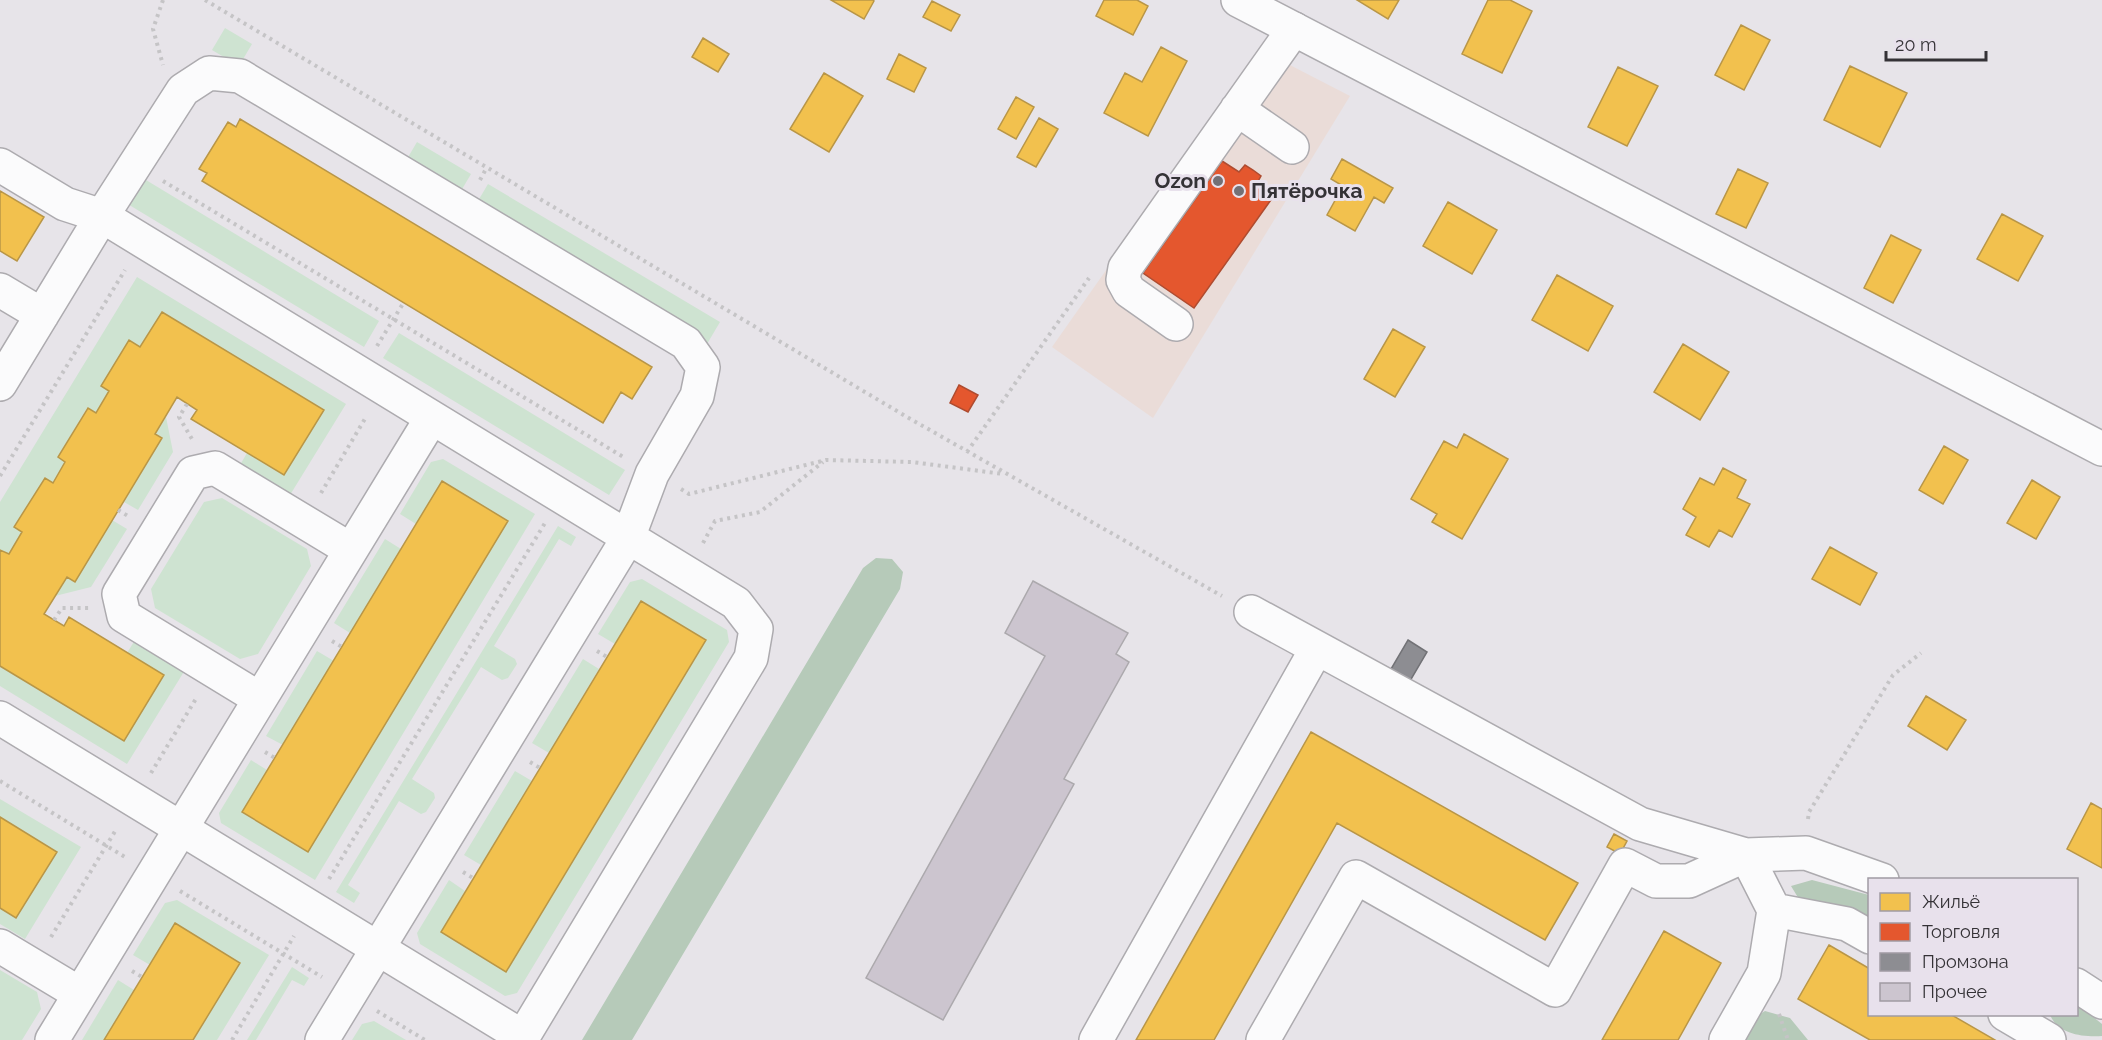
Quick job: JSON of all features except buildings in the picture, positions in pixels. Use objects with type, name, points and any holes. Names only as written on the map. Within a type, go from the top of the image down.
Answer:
[{"type":"main road","points":[[1238,0],[2102,449]]},
{"type":"main road","points":[[1176,324],[1130,291],[1123,280],[1125,268],[1294,29]]},
{"type":"main road","points":[[0,384],[102,216],[137,165],[183,90],[209,73],[240,76],[463,207],[686,343],[703,367],[697,396],[652,474],[628,538],[322,1040]]},
{"type":"main road","points":[[1237,109],[1292,147]]},
{"type":"main road","points":[[0,165],[65,204],[102,216],[431,419],[736,603],[756,629],[751,658],[522,1038],[0,718]]},
{"type":"main road","points":[[0,290],[42,315]]},
{"type":"main road","points":[[52,1040],[431,419]]},
{"type":"main road","points":[[260,699],[124,616],[119,594],[193,473],[215,468],[351,550]]},
{"type":"main road","points":[[1251,612],[1640,824],[1746,855],[1806,852],[1878,878]]},
{"type":"main road","points":[[1096,1040],[1317,648]]},
{"type":"main road","points":[[1726,1040],[1764,973],[1774,910],[1746,855]]},
{"type":"main road","points":[[1263,1040],[1356,877],[1555,990],[1625,865],[1656,881],[1689,881],[1746,855]]},
{"type":"main road","points":[[1774,910],[1847,924],[1868,936]]},
{"type":"main road","points":[[0,946],[80,994]]},
{"type":"main road","points":[[2078,986],[2102,1002]]},
{"type":"main road","points":[[2008,1016],[2049,1040]]},
{"type":"path","points":[[205,0],[1005,474],[1251,612]]},
{"type":"path","points":[[137,165],[393,320],[652,474],[690,494],[826,460],[912,462],[1005,474]]},
{"type":"path","points":[[0,476],[142,241]]},
{"type":"path","points":[[375,349],[404,302]]},
{"type":"path","points":[[303,522],[384,389]]},
{"type":"path","points":[[187,404],[179,417],[194,443]]},
{"type":"path","points":[[686,573],[715,521],[760,512],[826,460]]},
{"type":"path","points":[[232,1040],[561,497]]},
{"type":"path","points":[[54,620],[62,609],[93,608]]},
{"type":"path","points":[[1806,852],[1805,833],[1809,812],[1893,675],[1921,653]]},
{"type":"path","points":[[0,782],[425,1040]]},
{"type":"shaded area","points":[[1261,50],[1350,96],[1153,418],[1052,347]]},
{"type":"green space","points":[[225,28],[252,44],[239,66],[212,50]]},
{"type":"green space","points":[[417,142],[471,174],[458,196],[404,164]]},
{"type":"green space","points":[[141,177],[379,321],[364,347],[126,203]]},
{"type":"green space","points":[[488,184],[720,322],[707,344],[475,206]]},
{"type":"green space","points":[[137,277],[346,404],[290,495],[240,465],[247,453],[284,475],[323,410],[162,312],[140,347],[130,341],[102,386],[109,391],[96,413],[87,408],[58,457],[65,462],[53,483],[45,478],[15,527],[22,532],[9,554],[0,550],[0,502]]},
{"type":"green space","points":[[399,333],[625,470],[609,495],[383,358]]},
{"type":"green space","points":[[166,417],[173,452],[138,510],[124,502],[162,438],[155,434]]},
{"type":"green space","points":[[443,459],[535,514],[315,880],[221,823],[219,813],[251,760],[267,770],[242,812],[308,852],[508,521],[442,482],[416,524],[400,514],[431,462]]},
{"type":"green space","points":[[222,498],[307,549],[311,566],[258,654],[240,659],[155,608],[151,589],[204,502]]},
{"type":"green space","points":[[112,520],[127,529],[91,587],[55,596],[67,577],[75,582]]},
{"type":"green space","points":[[558,526],[576,537],[571,546],[559,539],[494,646],[515,659],[517,664],[508,678],[502,680],[481,667],[412,779],[434,793],[435,798],[426,812],[421,814],[399,801],[348,885],[360,893],[354,903],[336,892]]},
{"type":"green space","points":[[385,539],[401,549],[350,633],[334,623]]},
{"type":"green space","points":[[876,558],[892,559],[903,572],[900,589],[632,1040],[582,1040],[863,568]]},
{"type":"green space","points":[[642,579],[727,630],[729,642],[517,993],[505,996],[420,944],[417,933],[449,880],[465,891],[441,932],[506,971],[706,641],[641,601],[615,644],[598,634],[630,582]]},
{"type":"green space","points":[[135,640],[185,670],[127,764],[0,686],[0,666],[124,740],[127,653]]},
{"type":"green space","points":[[317,651],[334,661],[283,745],[266,736]]},
{"type":"green space","points":[[583,659],[599,669],[549,753],[532,743]]},
{"type":"green space","points":[[515,771],[532,781],[481,865],[464,855]]},
{"type":"green space","points":[[0,799],[81,847],[25,939],[0,924],[0,908],[16,918],[56,852],[0,817]]},
{"type":"green space","points":[[1812,880],[1868,895],[1868,929],[1805,909],[1791,886]]},
{"type":"green space","points":[[177,900],[269,955],[217,1040],[193,1040],[240,963],[175,923],[150,965],[133,955],[165,903]]},
{"type":"green space","points":[[292,967],[309,978],[304,986],[292,980],[256,1040],[247,1040]]},
{"type":"green space","points":[[0,970],[37,992],[41,1009],[22,1040],[0,1040]]},
{"type":"green space","points":[[118,980],[134,990],[104,1040],[82,1040]]},
{"type":"green space","points":[[2078,1005],[2102,1024],[2102,1036],[2087,1036],[2065,1031],[2051,1016],[2078,1016]]},
{"type":"green space","points":[[1765,1011],[1790,1018],[1808,1040],[1737,1040],[1747,1022]]},
{"type":"green space","points":[[374,1021],[406,1040],[352,1040],[362,1024]]},
{"type":"place","name":"Ozon","points":[[1218,181]]},
{"type":"place","name":"Пятёрочка","points":[[1239,191]]}]
